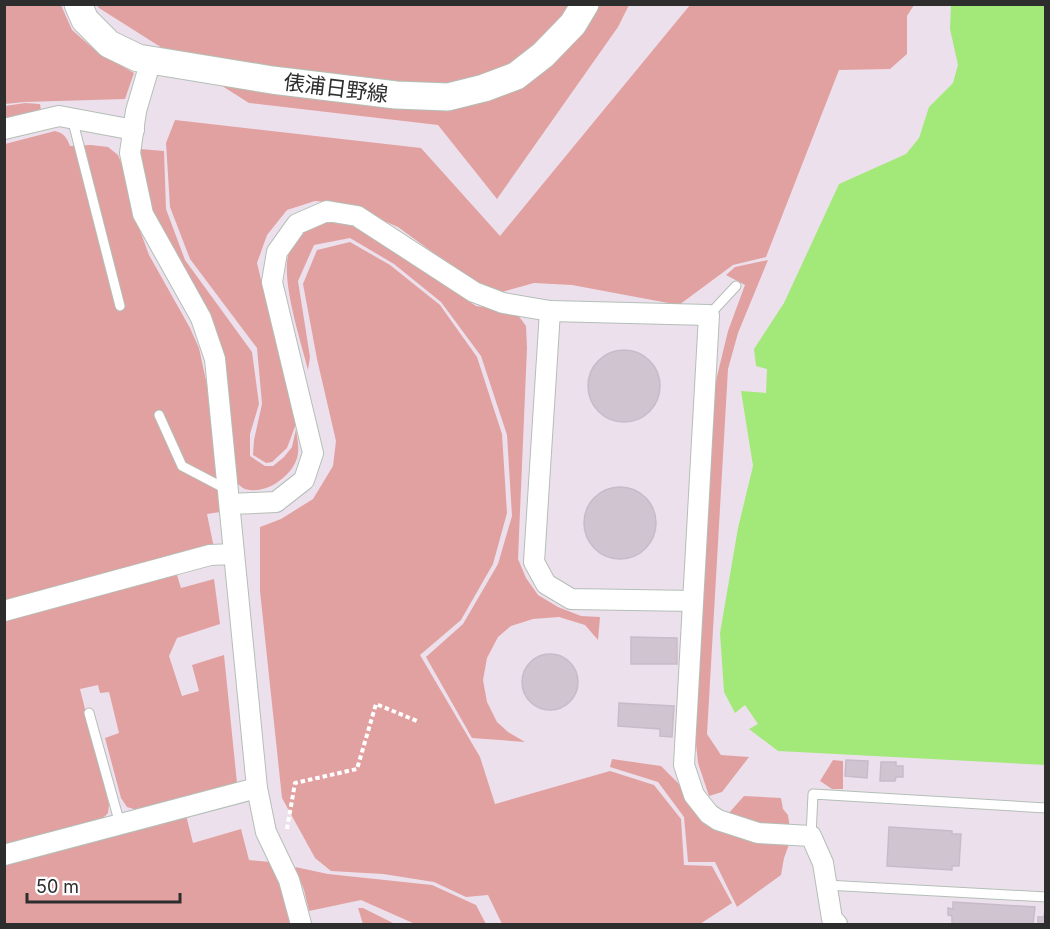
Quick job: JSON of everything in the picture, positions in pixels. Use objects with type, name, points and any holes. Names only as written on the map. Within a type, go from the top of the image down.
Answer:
[{"type":"main road","name":"俵浦日野線","points":[[78,4],[86,20],[109,44],[138,57],[283,82],[396,95],[448,97],[484,88],[516,76],[543,55],[573,24],[585,4]]},
{"type":"street","points":[[151,60],[136,111],[130,153],[143,214],[201,318],[215,359],[257,788],[266,832],[289,880],[301,924]]},
{"type":"street","points":[[4,129],[59,116],[134,130]]},
{"type":"street","points":[[229,497],[276,502],[304,480],[313,453],[272,282],[277,252],[297,224],[327,211],[357,216],[474,292],[503,303],[549,311],[709,315],[684,765],[694,795],[709,814],[718,820],[758,833],[811,836],[823,863],[832,919],[837,924]]},
{"type":"street","points":[[549,311],[534,562],[546,584],[571,599],[693,601]]},
{"type":"street","points":[[4,611],[210,555],[234,554]]},
{"type":"street","points":[[4,855],[257,788]]},
{"type":"lane","points":[[72,118],[120,306]]},
{"type":"lane","points":[[709,315],[736,286]]},
{"type":"lane","points":[[159,415],[182,466],[229,497]]},
{"type":"lane","points":[[89,713],[120,824]]},
{"type":"lane","points":[[811,836],[813,794],[1046,808]]},
{"type":"lane","points":[[826,885],[1046,897]]},
{"type":"path","points":[[285,871],[295,850],[287,828],[295,783],[357,769],[376,704],[417,721]]},
{"type":"shaded area","points":[[4,5],[61,5],[72,30],[96,51],[134,73],[125,99],[5,104]]},
{"type":"shaded area","points":[[97,5],[629,5],[618,27],[497,199],[438,125],[249,103]]},
{"type":"shaded area","points":[[690,5],[914,5],[907,16],[907,54],[890,69],[839,70],[766,257],[733,265],[679,305],[572,285],[534,283],[498,293],[479,286],[398,227],[345,204],[315,201],[287,210],[267,235],[257,263],[296,424],[287,448],[272,462],[266,463],[253,455],[262,404],[257,348],[190,259],[170,207],[166,143],[175,120],[421,148],[500,236]]},
{"type":"shaded area","points":[[951,5],[1045,5],[1045,765],[778,751],[749,729],[758,724],[745,705],[735,713],[724,692],[720,633],[738,528],[753,466],[741,391],[766,393],[767,369],[756,366],[754,349],[784,303],[839,184],[906,154],[919,138],[929,107],[953,83],[958,65],[950,29]]},
{"type":"shaded area","points":[[25,103],[40,104],[42,117],[5,125],[5,106]]},
{"type":"shaded area","points":[[55,131],[65,136],[70,146],[108,147],[118,155],[127,177],[131,206],[149,255],[199,348],[207,385],[220,512],[207,514],[214,548],[5,604],[5,144]]},
{"type":"shaded area","points":[[140,149],[164,151],[166,209],[185,260],[252,352],[259,404],[250,434],[250,456],[265,466],[273,466],[292,447],[296,429],[298,453],[296,461],[279,482],[262,489],[245,489],[237,484],[232,467],[228,417],[150,211]]},
{"type":"shaded area","points":[[323,222],[345,222],[366,232],[476,306],[505,310],[518,315],[526,326],[518,559],[526,578],[538,595],[558,607],[581,616],[600,617],[598,640],[585,625],[559,617],[533,619],[511,626],[498,637],[487,658],[483,680],[487,702],[497,722],[525,742],[472,738],[426,657],[463,624],[498,564],[512,516],[507,435],[481,356],[441,302],[394,264],[350,238],[314,245],[298,281],[310,357],[308,370],[289,294],[287,264],[289,252],[296,239],[312,226]]},
{"type":"shaded area","points":[[350,242],[390,265],[440,305],[477,357],[502,434],[507,513],[493,564],[461,620],[420,655],[480,757],[495,804],[610,771],[654,785],[681,819],[684,865],[712,866],[732,903],[700,924],[502,924],[488,895],[466,897],[434,882],[383,874],[331,871],[315,858],[282,798],[260,591],[260,527],[281,519],[313,499],[333,466],[336,441],[303,284],[317,250]]},
{"type":"shaded area","points":[[768,260],[738,333],[728,369],[707,734],[721,755],[749,757],[722,792],[709,796],[698,763],[695,735],[713,393],[728,331],[745,285],[726,275],[735,267]]},
{"type":"shaded area","points":[[176,572],[181,588],[214,579],[220,624],[177,638],[169,656],[182,696],[199,691],[192,665],[224,655],[237,783],[137,810],[127,807],[121,798],[105,738],[119,733],[109,692],[100,693],[98,685],[80,689],[109,805],[108,813],[103,818],[5,845],[5,618]]},
{"type":"shaded area","points":[[612,759],[661,766],[689,794],[699,813],[790,842],[781,875],[737,907],[715,862],[688,862],[684,817],[658,782],[610,767]]},
{"type":"shaded area","points":[[833,760],[843,761],[843,789],[832,789],[820,781]]},
{"type":"shaded area","points":[[744,796],[781,798],[783,809],[788,815],[790,828],[758,823],[728,814]]},
{"type":"shaded area","points":[[186,815],[193,843],[241,829],[249,860],[270,862],[281,889],[290,924],[5,924],[5,863]]},
{"type":"shaded area","points":[[295,867],[328,874],[432,885],[476,905],[486,924],[415,924],[361,900],[309,911]]},
{"type":"shaded area","points":[[358,908],[363,908],[395,924],[363,924]]},
{"type":"building","points":[[624,350],[644,356],[654,366],[660,386],[654,406],[644,416],[624,422],[604,416],[594,406],[588,386],[594,366],[604,356]]},
{"type":"building","points":[[620,487],[640,493],[650,503],[656,523],[650,543],[640,553],[620,559],[600,553],[590,543],[584,523],[590,503],[600,493]]},
{"type":"building","points":[[631,637],[677,638],[677,664],[631,664]]},
{"type":"building","points":[[550,654],[561,656],[570,662],[576,671],[578,682],[576,693],[570,702],[561,708],[550,710],[539,708],[530,702],[524,693],[522,682],[524,671],[530,662],[539,656]]},
{"type":"building","points":[[619,703],[674,706],[672,737],[660,736],[660,729],[618,726]]},
{"type":"building","points":[[846,760],[868,761],[867,778],[845,776]]},
{"type":"building","points":[[881,762],[896,762],[896,766],[903,766],[903,777],[896,777],[895,781],[880,781]]},
{"type":"building","points":[[889,827],[952,831],[952,834],[961,834],[959,866],[952,866],[952,870],[887,866]]},
{"type":"building","points":[[953,902],[1035,907],[1033,924],[952,924],[952,916],[948,915],[948,908],[953,909]]},
{"type":"building","points":[[1045,909],[1046,924],[1038,924],[1038,917],[1044,917]]}]
